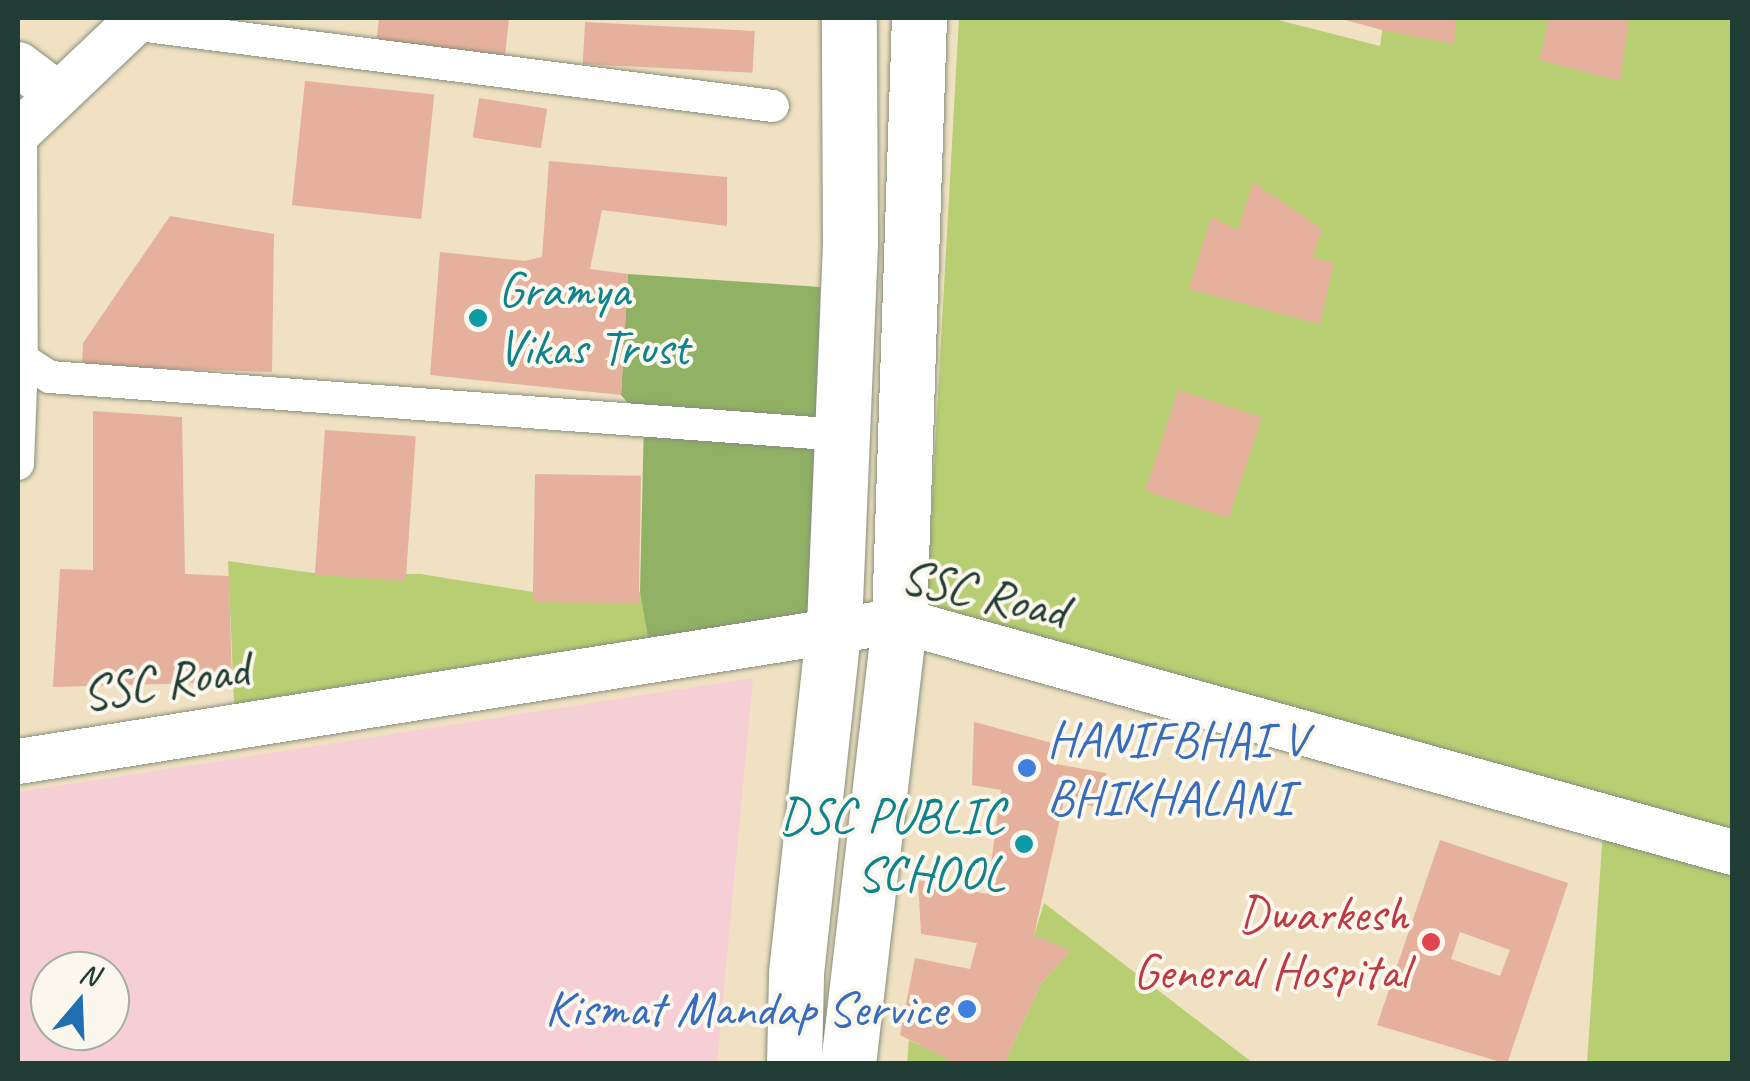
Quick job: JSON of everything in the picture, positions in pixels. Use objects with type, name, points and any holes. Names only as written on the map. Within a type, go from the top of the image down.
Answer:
[{"type":"highway","points":[[794,1064],[796,972],[834,626],[850,243],[849,18]]},
{"type":"highway","points":[[848,1064],[900,620],[919,18]]},
{"type":"main road","points":[[19,130],[134,21]]},
{"type":"main road","points":[[18,64],[58,94]]},
{"type":"main road","name":"SSC Road","points":[[18,761],[834,626],[900,620],[1732,852]]},
{"type":"street","points":[[134,21],[773,106]]},
{"type":"street","points":[[18,464],[22,359],[19,130]]},
{"type":"street","points":[[22,359],[50,376],[842,436]]},
{"type":"shaded area","points":[[753,678],[717,1063],[18,1063],[18,792]]},
{"type":"green space","points":[[959,18],[1270,18],[1380,46],[1384,18],[1732,18],[1732,1063],[1587,1063],[1604,816],[925,628]]},
{"type":"green space","points":[[628,274],[820,287],[816,629],[651,656],[640,592],[644,421],[621,395]]},
{"type":"green space","points":[[228,561],[328,575],[420,574],[533,592],[533,602],[640,592],[651,656],[235,725]]},
{"type":"green space","points":[[1044,903],[1253,1063],[1004,1064],[1041,983],[1070,952],[1034,935]]},
{"type":"green space","points":[[909,1040],[957,1063],[907,1064]]},
{"type":"building","points":[[379,18],[509,18],[505,56],[376,45]]},
{"type":"building","points":[[1338,18],[1456,18],[1454,44],[1382,30]]},
{"type":"building","points":[[1549,18],[1629,18],[1620,81],[1539,60]]},
{"type":"building","points":[[585,22],[755,31],[753,73],[583,64]]},
{"type":"building","points":[[305,81],[434,95],[421,219],[292,205]]},
{"type":"building","points":[[479,98],[547,109],[541,148],[473,138]]},
{"type":"building","points":[[549,161],[727,177],[727,226],[602,210],[590,269],[628,274],[621,395],[430,375],[440,252],[525,261],[542,257]]},
{"type":"building","points":[[1253,182],[1322,229],[1313,257],[1334,263],[1320,324],[1189,289],[1211,217],[1238,230]]},
{"type":"building","points":[[170,216],[274,234],[272,372],[82,366],[83,343]]},
{"type":"building","points":[[1178,390],[1262,417],[1229,518],[1145,491]]},
{"type":"building","points":[[93,411],[182,417],[185,574],[229,576],[232,682],[53,687],[60,569],[93,570]]},
{"type":"building","points":[[325,430],[416,436],[406,581],[315,575]]},
{"type":"building","points":[[535,474],[641,476],[639,604],[533,602]]},
{"type":"building","points":[[974,722],[1056,744],[1056,764],[1106,773],[1104,808],[1064,801],[1034,935],[1071,951],[1041,983],[1004,1064],[957,1064],[900,1035],[915,958],[970,969],[977,943],[921,934],[918,880],[987,894],[1001,790],[972,785]]},
{"type":"building","points":[[1440,840],[1568,883],[1507,1064],[1377,1025]],"holes":[[[1460,932],[1510,950],[1500,976],[1451,959]]]},
{"type":"place","name":"Gramya Vikas Trust","points":[[478,318]]},
{"type":"place","name":"HANIFBHAI V BHIKHALANI","points":[[1027,768]]},
{"type":"place","name":"DSC PUBLIC SCHOOL","points":[[1024,844]]},
{"type":"place","name":"Dwarkesh General Hospital","points":[[1431,942]]},
{"type":"place","name":"Kismat Mandap Service","points":[[967,1009]]}]
